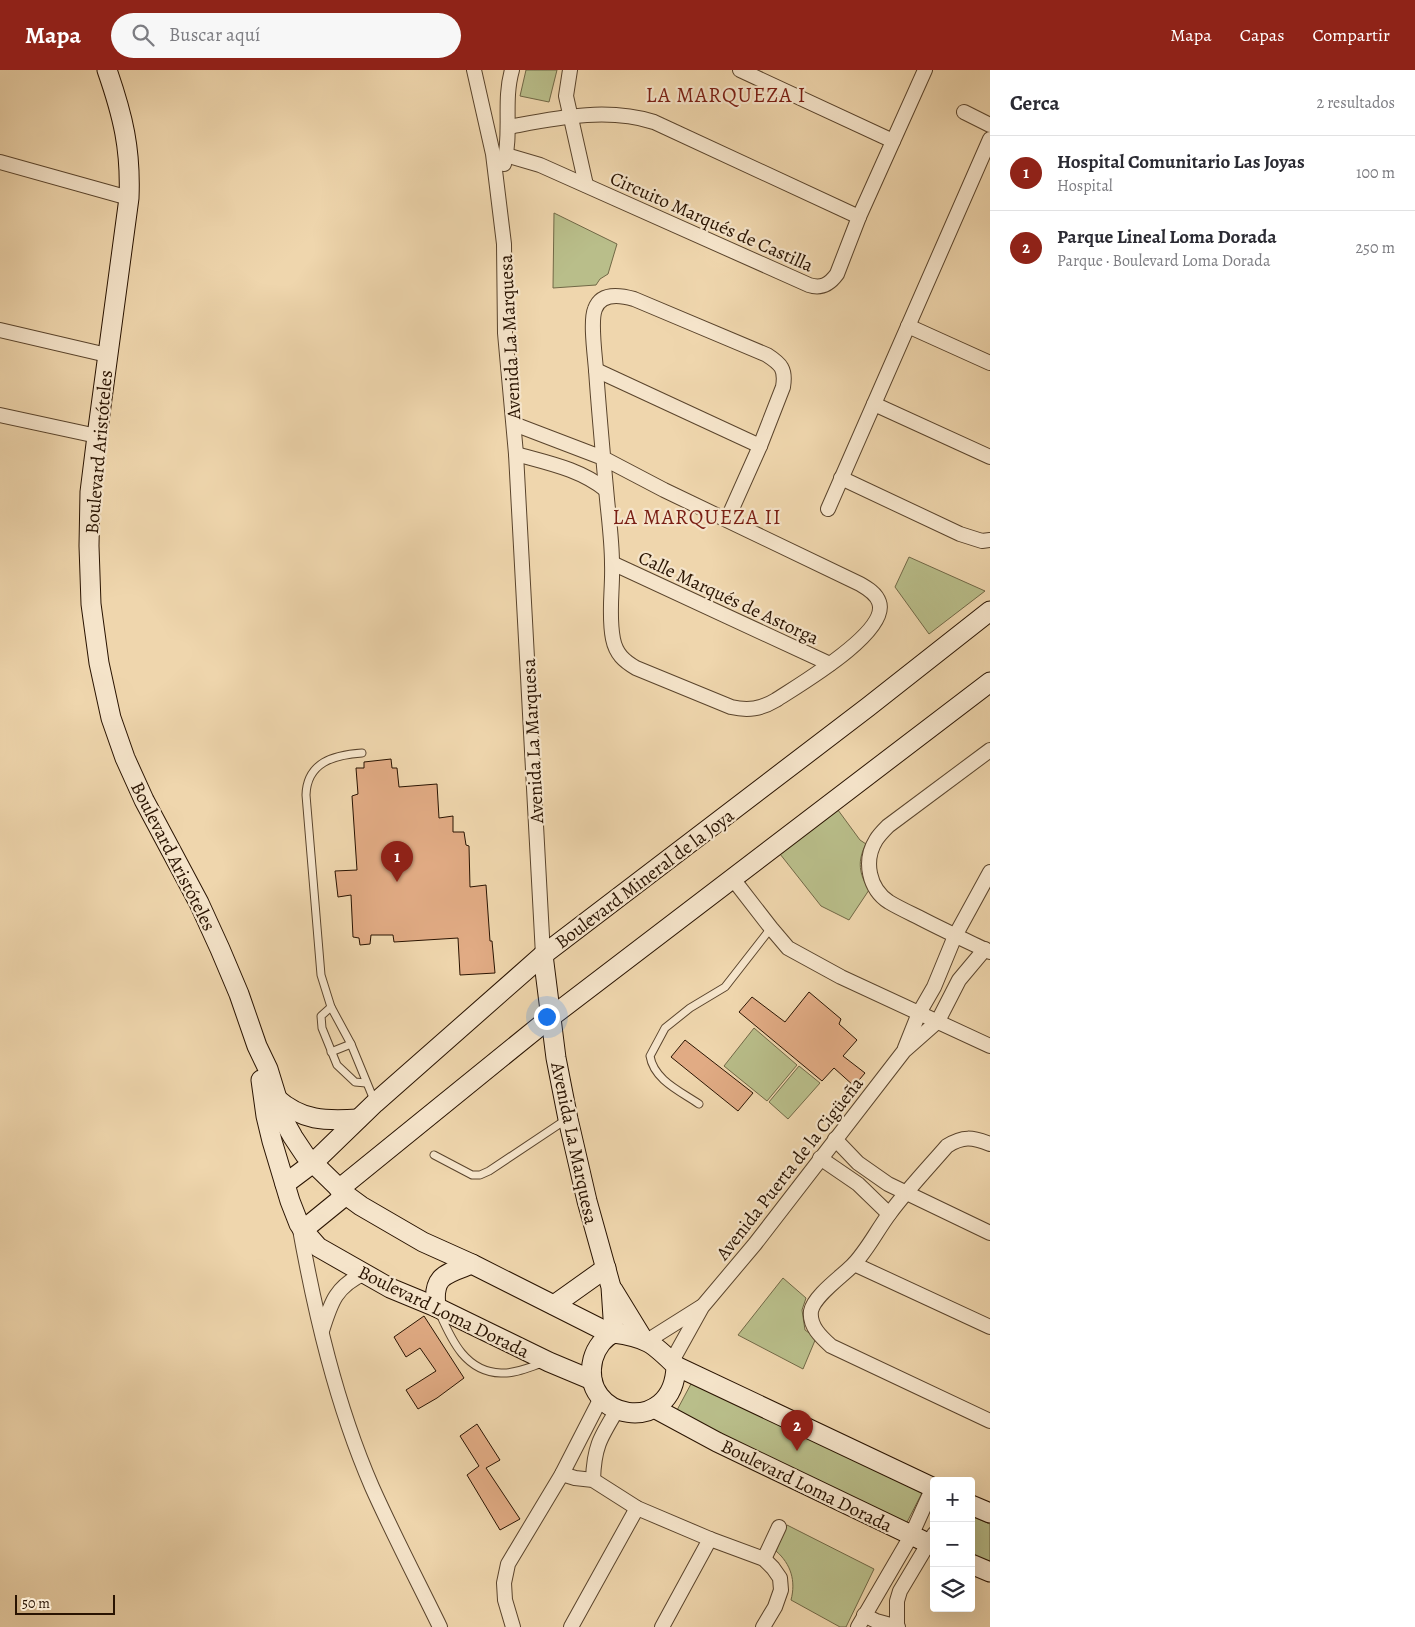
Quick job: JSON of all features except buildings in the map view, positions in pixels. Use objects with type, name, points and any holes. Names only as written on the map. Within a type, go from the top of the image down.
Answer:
[{"type":"street","name":"Boulevard Aristóteles","points":[[107,70],[125,125],[130,174],[129,198],[90,492],[91,604],[99,664],[111,718],[125,758],[144,800],[187,879],[220,949],[239,994],[257,1046],[268,1069],[284,1121],[293,1137],[313,1163]]},
{"type":"street","name":"Avenida La Marquesa","points":[[474,70],[493,154],[504,244],[505,333],[516,454],[543,955],[556,1058],[568,1118],[598,1246],[611,1287],[612,1334]]},
{"type":"street","points":[[497,189],[506,156],[508,84],[512,70]]},
{"type":"street","name":"Circuito Marqués de Castilla","points":[[570,70],[566,96],[586,185]]},
{"type":"street","points":[[740,70],[893,141]]},
{"type":"street","name":"Circuito Marqués de Castilla","points":[[506,156],[540,165],[815,287],[828,284],[836,274],[924,70]]},
{"type":"street","points":[[964,112],[990,125]]},
{"type":"street","points":[[508,127],[571,116],[615,114],[637,117],[654,122],[859,217]]},
{"type":"street","points":[[828,509],[990,139]]},
{"type":"street","points":[[0,162],[129,198]]},
{"type":"street","points":[[514,424],[604,458],[664,490],[873,592],[879,602],[878,621],[856,645],[776,700],[764,707],[752,709],[741,710],[731,707],[636,668],[624,661],[618,653],[614,642],[611,625],[612,564],[604,458],[596,370],[593,321],[594,309],[600,301],[609,296],[620,295],[634,299],[767,355],[777,362],[783,370],[785,377],[783,386],[760,446],[727,520]]},
{"type":"street","points":[[908,326],[990,363]]},
{"type":"street","points":[[0,330],[107,355]]},
{"type":"street","points":[[596,370],[760,446]]},
{"type":"street","points":[[874,404],[990,457]]},
{"type":"street","points":[[0,416],[97,436]]},
{"type":"street","points":[[516,454],[570,469],[606,490]]},
{"type":"street","points":[[841,478],[960,534],[982,541],[990,540]]},
{"type":"street","name":"Calle Marqués de Astorga","points":[[612,564],[830,664]]},
{"type":"street","name":"Boulevard Mineral de la Joya","points":[[313,1163],[358,1119],[543,955],[868,708],[990,611]]},
{"type":"street","points":[[440,1627],[372,1486],[330,1368],[301,1227],[551,1017],[990,682]]},
{"type":"street","points":[[938,1021],[959,980],[987,951],[888,902],[878,892],[872,880],[868,867],[870,854],[876,840],[888,826],[990,750]]},
{"type":"street","name":"Avenida Puerta de la Cigüeña","points":[[904,1051],[955,936],[990,872]]},
{"type":"street","points":[[733,879],[788,948],[990,1046]]},
{"type":"street","name":"Avenida Puerta de la Cigüeña","points":[[674,1363],[702,1307],[754,1244],[904,1051],[938,1021]]},
{"type":"street","name":"Boulevard Aristóteles","points":[[257,1046],[266,1116],[285,1184]]},
{"type":"street","points":[[276,1098],[288,1108],[315,1119],[328,1121],[358,1119]]},
{"type":"street","points":[[990,1144],[970,1138],[958,1139],[947,1146],[889,1214],[854,1264],[821,1295],[811,1310],[814,1327],[820,1336],[831,1346],[990,1421]]},
{"type":"street","points":[[835,1139],[858,1163],[873,1175],[906,1193],[990,1232]]},
{"type":"street","points":[[820,1158],[858,1184],[889,1214]]},
{"type":"street","points":[[285,1184],[313,1163],[360,1206],[423,1242],[472,1264],[612,1334],[645,1340],[661,1350],[674,1363],[930,1486]]},
{"type":"street","name":"Boulevard Loma Dorada","points":[[285,1184],[301,1227],[318,1247],[390,1288],[436,1307],[548,1362],[592,1380]]},
{"type":"street","points":[[436,1307],[434,1293],[437,1282],[443,1277],[472,1264]]},
{"type":"street","points":[[854,1264],[990,1327]]},
{"type":"street","points":[[554,1305],[606,1268]]},
{"type":"street","points":[[322,1332],[334,1298],[351,1280],[365,1273]]},
{"type":"street","name":"Avenida La Marquesa","points":[[611,1287],[645,1340]]},
{"type":"street","name":"Avenida Puerta de la Cigüeña","points":[[645,1340],[702,1307]]},
{"type":"street","points":[[612,1334],[601,1343],[594,1354],[591,1367],[592,1380],[596,1390],[602,1398],[617,1410],[629,1413],[642,1412],[654,1408],[664,1401],[672,1390],[676,1378],[674,1363]]},
{"type":"street","points":[[513,1627],[505,1600],[504,1583],[508,1564],[562,1474],[602,1398]]},
{"type":"street","name":"Boulevard Loma Dorada","points":[[654,1408],[717,1442],[911,1536],[930,1541]]},
{"type":"street","points":[[593,1480],[594,1458],[598,1444],[617,1410]]},
{"type":"street","points":[[562,1474],[593,1480],[637,1508],[764,1560],[780,1578],[781,1590],[775,1607],[763,1627]]},
{"type":"street","points":[[861,1621],[911,1536],[930,1496]]},
{"type":"street","points":[[975,1507],[990,1513]]},
{"type":"street","points":[[570,1627],[637,1508]]},
{"type":"street","points":[[764,1560],[779,1528]]},
{"type":"street","points":[[662,1627],[710,1539]]},
{"type":"street","points":[[861,1621],[876,1621],[898,1627],[897,1602],[900,1592],[930,1544]]},
{"type":"street","points":[[975,1566],[990,1572]]},
{"type":"lane","points":[[362,753],[341,754],[314,768],[306,785],[314,907],[321,975],[331,1007],[351,1044],[376,1103]]},
{"type":"lane","points":[[699,1104],[663,1079],[655,1070],[650,1056],[665,1028],[690,1008],[725,987],[771,928]]},
{"type":"lane","points":[[331,1007],[320,1019],[331,1052],[344,1074],[355,1082],[366,1083]]},
{"type":"lane","points":[[331,1052],[351,1044]]},
{"type":"lane","points":[[434,1155],[472,1175],[480,1175],[568,1118]]},
{"type":"lane","points":[[436,1307],[449,1336],[461,1354],[473,1364],[486,1371],[502,1373],[548,1362]]},
{"type":"green space","points":[[526,70],[557,70],[549,102],[520,96]]},
{"type":"green space","points":[[554,213],[617,244],[608,274],[600,279],[596,285],[553,288]]},
{"type":"green space","points":[[909,557],[985,591],[929,634],[895,587]]},
{"type":"green space","points":[[838,810],[860,840],[866,844],[861,856],[860,867],[869,890],[849,920],[821,906],[780,854]]},
{"type":"green space","points":[[754,1028],[797,1065],[767,1101],[724,1066]]},
{"type":"green space","points":[[799,1066],[820,1083],[788,1119],[769,1102]]},
{"type":"green space","points":[[783,1278],[806,1298],[802,1310],[805,1330],[816,1338],[803,1369],[738,1335]]},
{"type":"green space","points":[[692,1382],[923,1491],[905,1526],[676,1412]]},
{"type":"green space","points":[[975,1518],[990,1524],[990,1564],[975,1558]]},
{"type":"green space","points":[[787,1525],[874,1569],[846,1627],[840,1627],[791,1600],[793,1586],[791,1573],[785,1561],[776,1551]]},
{"type":"place","name":"Hospital Comunitario Las Joyas","points":[[397,882]]},
{"type":"place","name":"Parque Lineal Loma Dorada","points":[[797,1451]]},
{"type":"district","name":"LA MARQUEZA I","points":[[726,95]]},
{"type":"district","name":"LA MARQUEZA II","points":[[697,517]]}]
